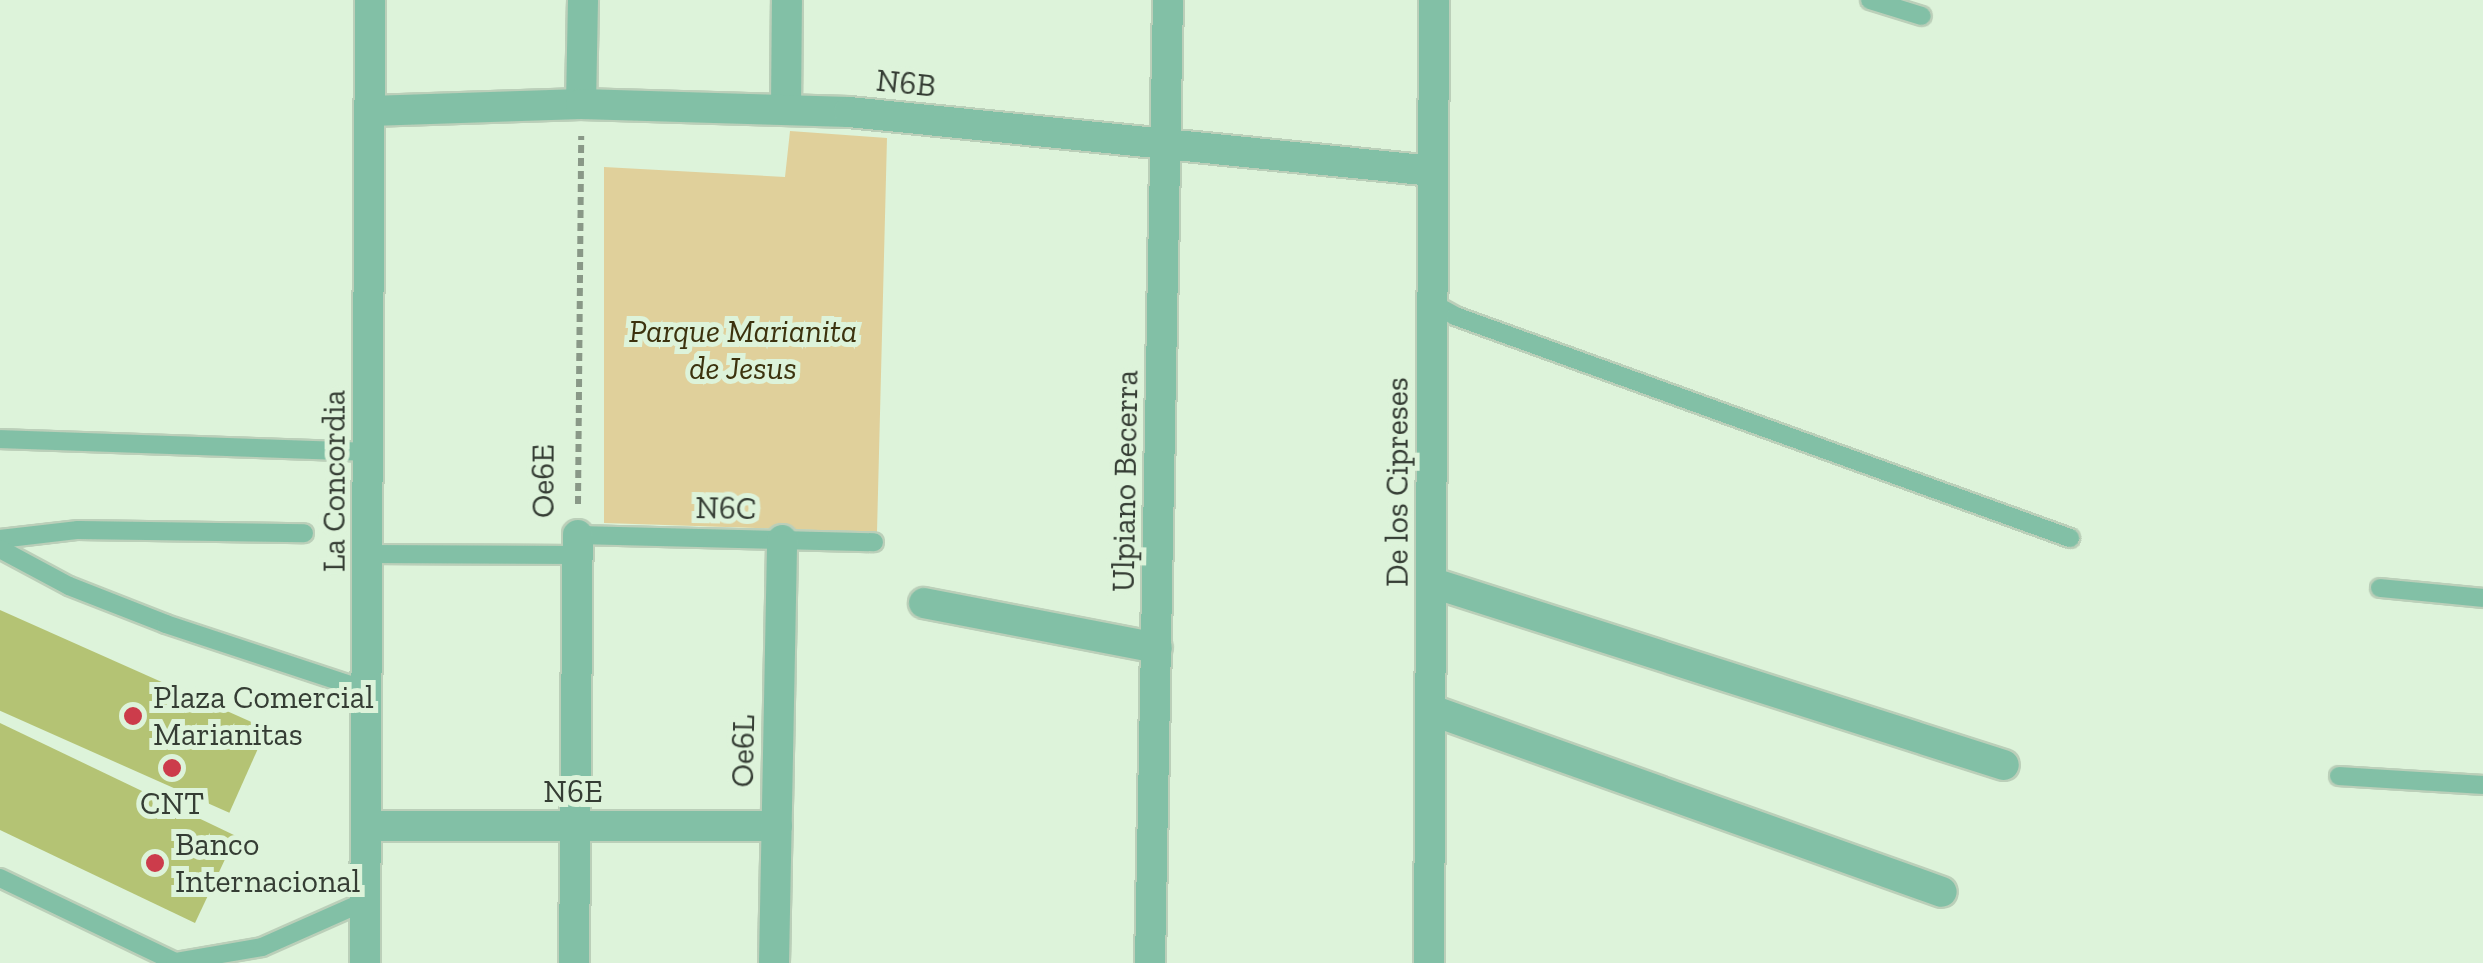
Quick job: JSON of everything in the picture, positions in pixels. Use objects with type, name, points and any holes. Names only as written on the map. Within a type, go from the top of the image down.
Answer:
[{"type":"street","name":"La Concordia","points":[[366,963],[370,0]]},
{"type":"street","points":[[582,104],[583,0]]},
{"type":"street","points":[[786,110],[787,0]]},
{"type":"street","name":"Ulpiano Becerra","points":[[1150,963],[1168,0]]},
{"type":"street","name":"De los Cipreses","points":[[1429,963],[1434,0]]},
{"type":"street","name":"N6B","points":[[370,110],[582,104],[786,110],[1433,171]]},
{"type":"street","name":"Oe6L","points":[[774,963],[782,540]]},
{"type":"street","name":"Oe6E","points":[[574,963],[578,545]]},
{"type":"street","points":[[1432,583],[2004,765]]},
{"type":"street","points":[[924,603],[1157,648]]},
{"type":"street","points":[[1431,710],[1942,892]]},
{"type":"street","name":"N6E","points":[[368,826],[777,826]]},
{"type":"lane","points":[[1870,0],[1922,16]]},
{"type":"lane","points":[[1430,302],[1455,316],[2070,538]]},
{"type":"lane","points":[[0,439],[369,452]]},
{"type":"lane","points":[[0,539],[78,530],[304,533]]},
{"type":"lane","name":"N6C","points":[[368,554],[782,540],[874,542]]},
{"type":"lane","points":[[0,549],[69,586],[166,624],[369,692]]},
{"type":"lane","points":[[2380,588],[2483,598]]},
{"type":"lane","points":[[2339,776],[2483,786]]},
{"type":"lane","points":[[0,878],[175,962],[262,947],[368,900]]},
{"type":"path","name":"Oe6E","points":[[578,545],[582,104]]},
{"type":"green space","name":"Parque Marianita de Jesus","points":[[790,131],[887,138],[877,532],[604,523],[604,167],[785,177]]},
{"type":"building","name":"Plaza Comercial Marianitas","points":[[0,610],[267,729],[229,813],[0,711]]},
{"type":"building","name":"Plaza Comercial Marianitas","points":[[0,723],[236,836],[195,923],[0,830]]},
{"type":"place","name":"Plaza Comercial Marianitas","points":[[133,716]]},
{"type":"place","name":"CNT","points":[[172,768]]},
{"type":"place","name":"Banco Internacional","points":[[155,863]]}]
